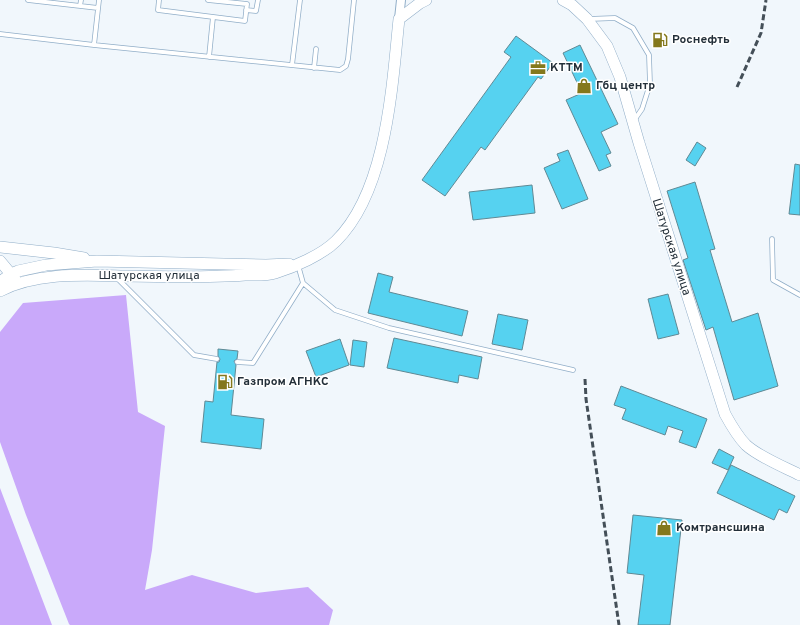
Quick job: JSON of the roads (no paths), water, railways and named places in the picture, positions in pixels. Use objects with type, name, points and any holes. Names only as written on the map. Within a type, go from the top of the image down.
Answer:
[{"type":"main road","points":[[399,19],[426,0]]},
{"type":"main road","name":"Шатурская улица","points":[[571,2],[587,19],[607,46],[620,78],[639,143],[725,414],[734,431],[746,445],[776,464],[800,475]]},
{"type":"main road","name":"Шатурская улица","points":[[0,291],[18,283],[44,278],[69,276],[114,275],[178,277],[232,276],[274,273],[312,258],[324,251],[346,230],[368,190],[376,168],[386,128],[392,94],[399,19]]},
{"type":"main road","points":[[0,247],[61,254],[96,261]]},
{"type":"main road","points":[[0,261],[18,283]]},
{"type":"main road","points":[[0,282],[11,274],[30,267],[96,261]]},
{"type":"main road","name":"Шатурская улица","points":[[96,261],[266,265],[298,264]]},
{"type":"street","name":"Шатурская улица","points":[[399,19],[401,0]]},
{"type":"lane","points":[[28,0],[98,8]]},
{"type":"lane","points":[[80,6],[81,0]]},
{"type":"lane","points":[[94,45],[99,0]]},
{"type":"lane","points":[[159,0],[158,10],[245,20],[247,4],[208,0]]},
{"type":"lane","points":[[246,10],[256,11],[258,0]]},
{"type":"lane","points":[[292,65],[300,0]]},
{"type":"lane","points":[[0,34],[340,70],[346,66],[348,59],[354,0]]},
{"type":"lane","points":[[209,57],[213,17]]},
{"type":"lane","points":[[587,19],[615,18],[627,24],[633,28],[649,55],[650,84],[642,109],[633,121]]},
{"type":"lane","points":[[314,68],[316,49]]},
{"type":"lane","points":[[772,239],[773,280],[800,295]]},
{"type":"lane","points":[[298,264],[303,283],[335,310],[389,328],[573,370]]},
{"type":"lane","points":[[114,275],[194,355],[217,359]]},
{"type":"lane","points":[[237,362],[253,363],[303,283]]},
{"type":"railway","points":[[737,87],[761,33],[766,0]]},
{"type":"railway","points":[[585,379],[586,399],[619,625]]},
{"type":"place","name":"Роснефть","points":[[660,40]]},
{"type":"place","name":"КТТМ","points":[[538,68]]},
{"type":"place","name":"Гбц центр","points":[[584,86]]},
{"type":"place","name":"Газпром АГНКС","points":[[225,382]]},
{"type":"place","name":"Комтрансшина","points":[[664,528]]}]
